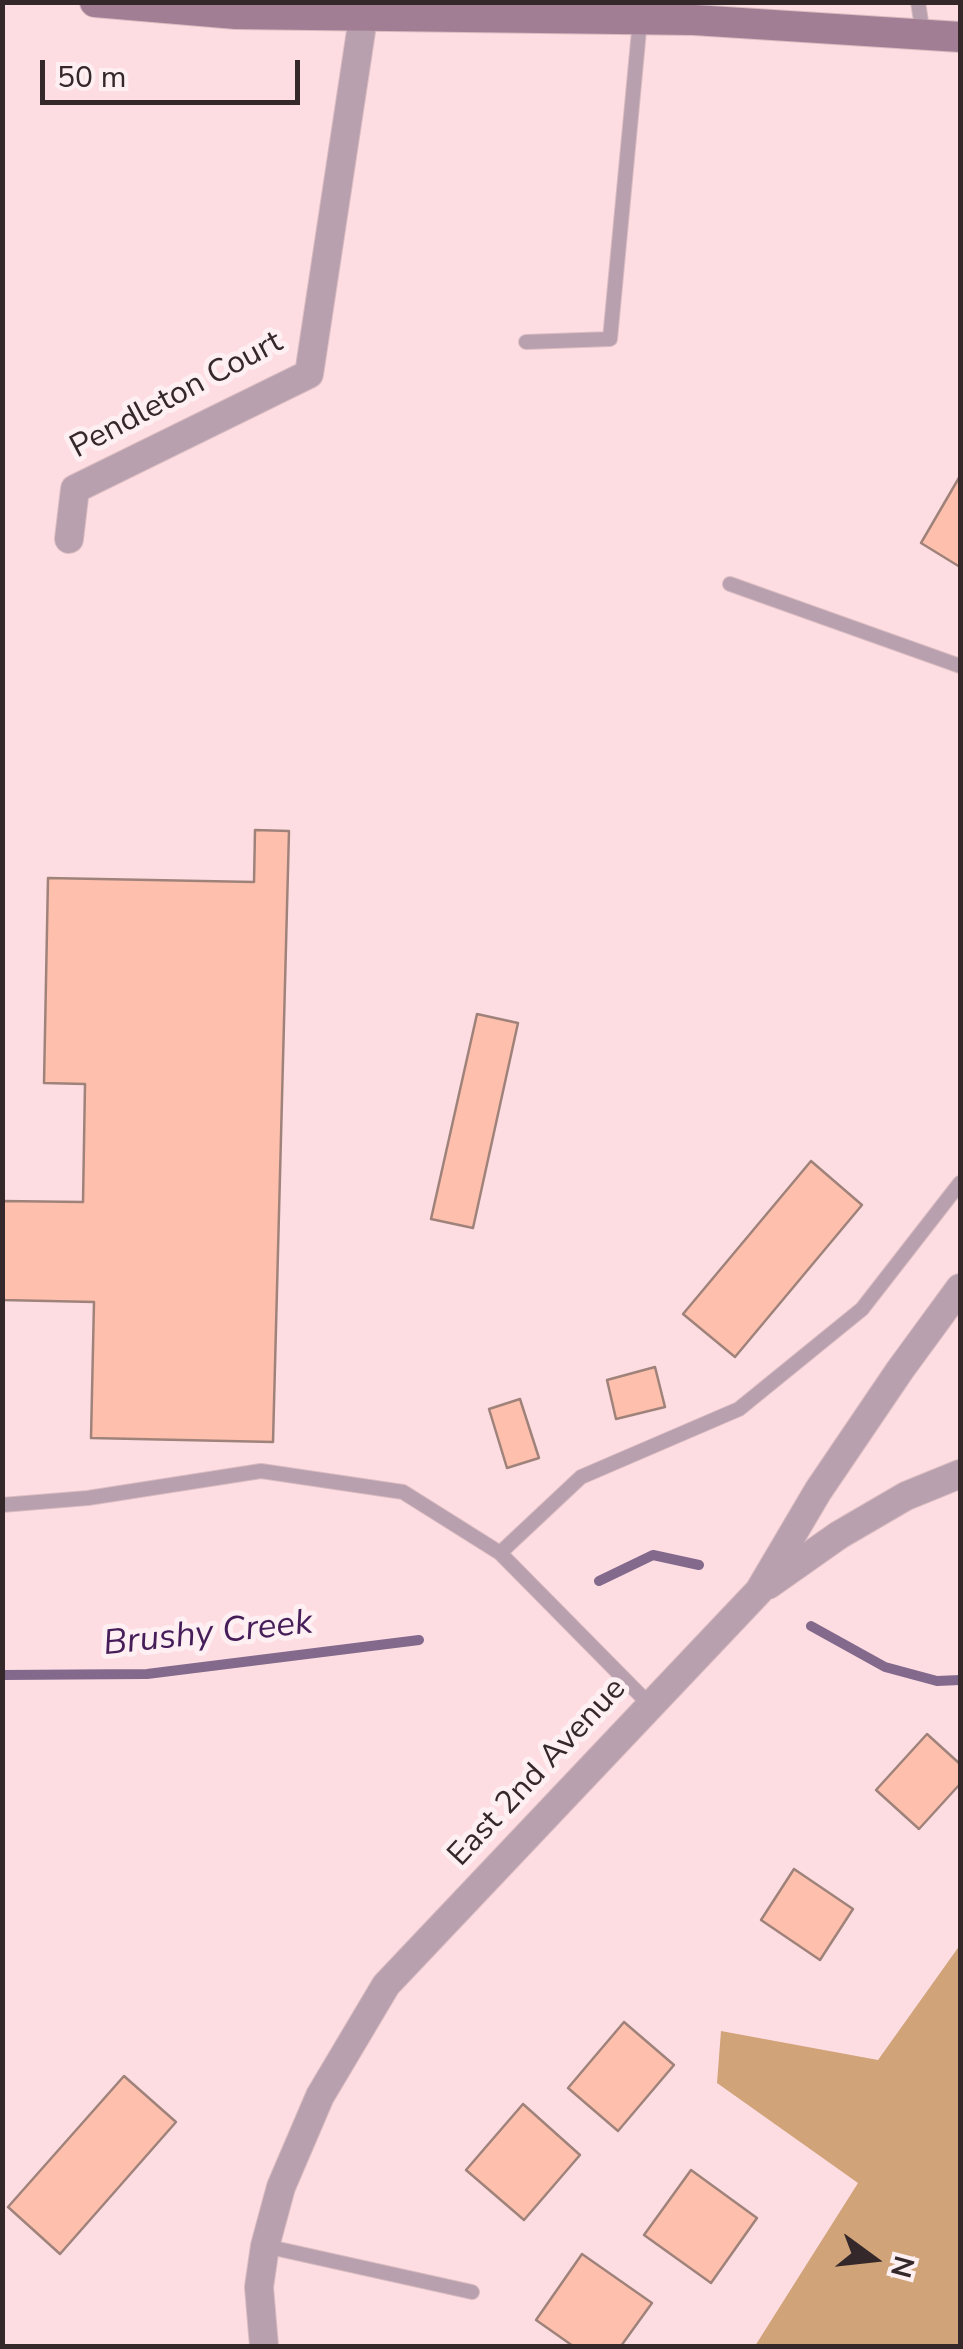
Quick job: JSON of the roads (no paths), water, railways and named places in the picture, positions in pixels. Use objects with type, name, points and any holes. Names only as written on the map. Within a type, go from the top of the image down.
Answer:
[{"type":"main road","points":[[95,2],[236,14],[694,20],[960,37]]},
{"type":"street","name":"Pendleton Court","points":[[70,539],[75,489],[309,374],[363,18]]},
{"type":"street","name":"East 2nd Avenue","points":[[264,2346],[259,2287],[281,2186],[320,2096],[386,1985],[759,1591],[818,1491],[960,1288]]},
{"type":"street","points":[[759,1591],[839,1535],[906,1496],[960,1474]]},
{"type":"lane","points":[[918,2],[924,35]]},
{"type":"lane","points":[[526,342],[610,340],[640,20]]},
{"type":"lane","points":[[730,584],[960,666]]},
{"type":"lane","points":[[500,1552],[581,1478],[739,1409],[862,1308],[960,1182]]},
{"type":"lane","points":[[2,1505],[88,1498],[261,1471],[403,1492],[500,1552],[650,1705]]},
{"type":"lane","points":[[266,2246],[472,2292]]},
{"type":"waterway","name":"Brushy Creek","points":[[599,1581],[653,1555],[699,1565]]},
{"type":"waterway","name":"Brushy Creek","points":[[811,1626],[885,1667],[937,1681],[960,1680]]},
{"type":"waterway","name":"Brushy Creek","points":[[2,1675],[147,1674],[419,1640]]}]
